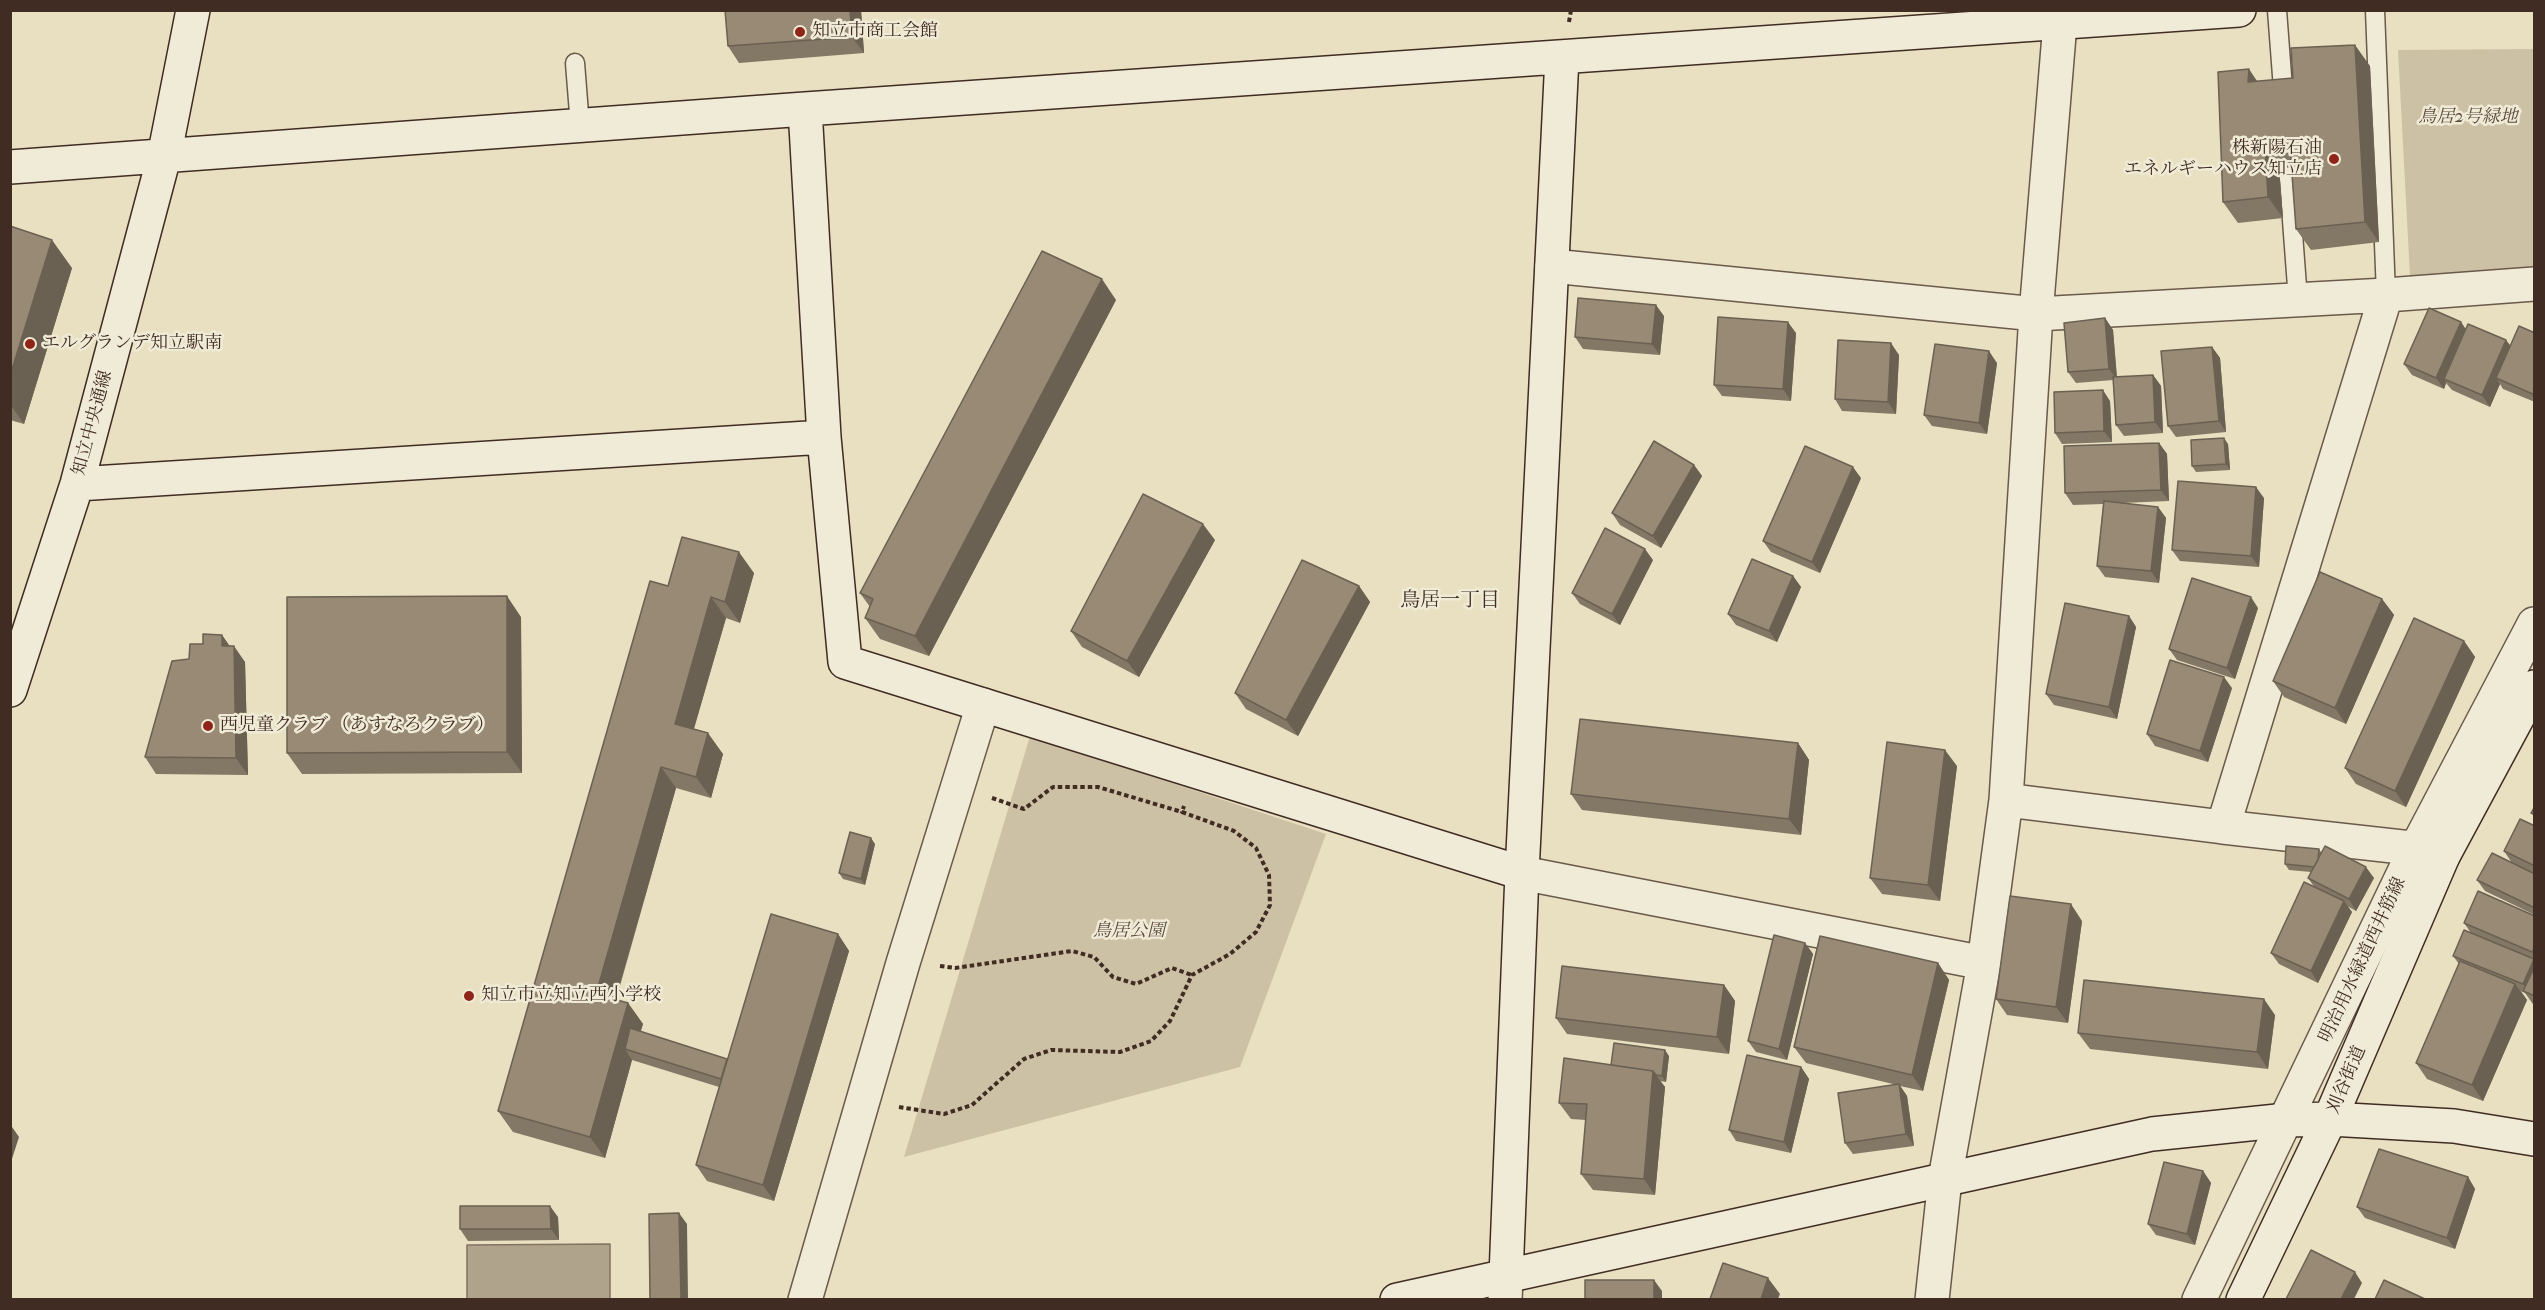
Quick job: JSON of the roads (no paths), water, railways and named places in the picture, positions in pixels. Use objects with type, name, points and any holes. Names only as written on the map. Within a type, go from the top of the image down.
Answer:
[{"type":"street","name":"知立中央通線","points":[[10,690],[77,484],[164,157],[193,10]]},
{"type":"street","points":[[10,167],[805,109],[2240,10]]},
{"type":"street","points":[[1932,1299],[1945,1179],[1984,963],[2006,800],[2036,314],[2060,23]]},
{"type":"street","points":[[1505,1288],[1522,873],[1562,57]]},
{"type":"street","points":[[805,109],[824,437],[845,662],[1522,873],[1984,963]]},
{"type":"street","points":[[1552,266],[2036,314],[2386,295],[2535,284]]},
{"type":"street","points":[[2223,827],[2386,295]]},
{"type":"street","points":[[77,484],[824,437]]},
{"type":"street","name":"明治用水緑道西井筋線","points":[[2199,1299],[2287,1120],[2429,853],[2535,624]]},
{"type":"street","points":[[2006,800],[2429,853],[2464,816],[2535,687]]},
{"type":"street","points":[[805,1299],[903,963],[983,705]]},
{"type":"street","name":"刈谷街道","points":[[2242,1299],[2330,1119],[2429,853]]},
{"type":"street","points":[[1397,1299],[1505,1288],[1945,1179],[2152,1134],[2287,1120],[2330,1119],[2454,1126],[2535,1139]]},
{"type":"lane","points":[[2277,10],[2284,102]]},
{"type":"lane","points":[[2375,10],[2386,295]]},
{"type":"lane","points":[[575,63],[580,126]]},
{"type":"lane","points":[[2288,167],[2298,300]]},
{"type":"place","name":"知立市商工会館","points":[[800,32]]},
{"type":"place","name":"株新陽石油 エネルギーハウス知立店","points":[[2334,159]]},
{"type":"place","name":"エルグランデ知立駅南","points":[[30,344]]},
{"type":"place","name":"西児童クラブ （あすなろクラブ）","points":[[208,726]]},
{"type":"place","name":"知立市立知立西小学校","points":[[469,996]]},
{"type":"district","name":"鳥居一丁目","points":[[1450,601]]},
{"type":"park label","name":"鳥居2号緑地","points":[[2468,118]]},
{"type":"park label","name":"鳥居公園","points":[[1129,932]]}]
